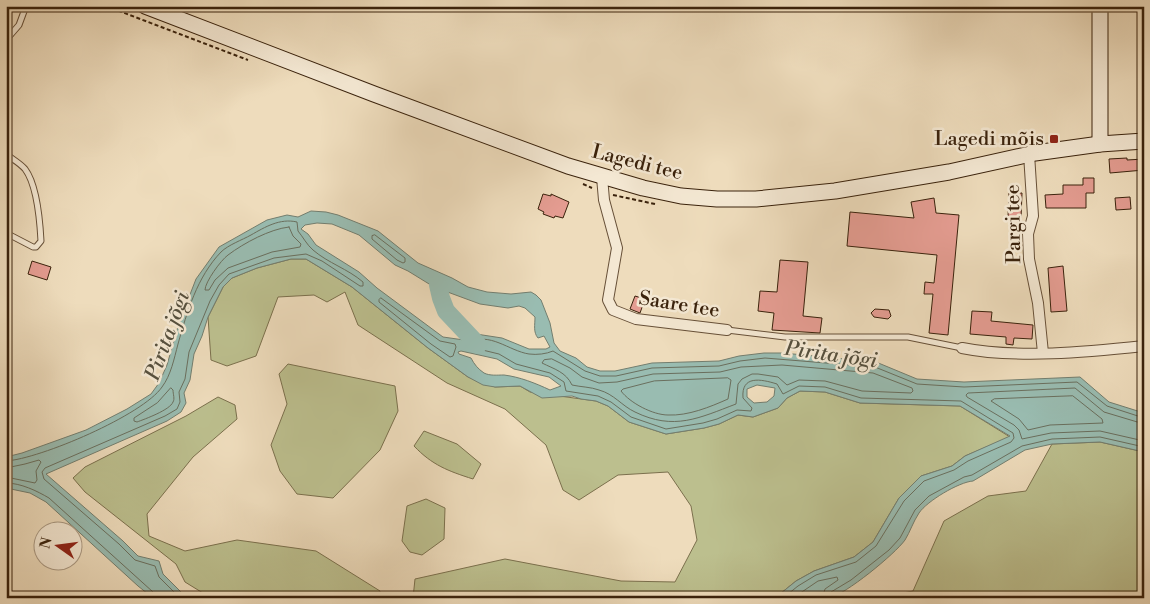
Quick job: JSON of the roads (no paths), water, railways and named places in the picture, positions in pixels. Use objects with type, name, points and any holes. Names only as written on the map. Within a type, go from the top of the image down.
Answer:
[{"type":"street","name":"Lagedi tee","points":[[145,6],[602,184],[681,196],[756,199],[835,191],[949,172],[1030,154],[1100,144],[1144,141]]},
{"type":"street","points":[[1100,6],[1100,144]]},
{"type":"street","name":"Pargi tee","points":[[1030,154],[1033,216],[1028,234],[1029,259],[1038,302],[1043,353]]},
{"type":"street","name":"Saare tee","points":[[602,184],[617,248],[608,300],[613,310],[636,319],[727,330]]},
{"type":"street","points":[[962,348],[980,352],[1043,353],[1098,351],[1144,346]]},
{"type":"lane","points":[[6,40],[20,25],[26,6]]},
{"type":"lane","points":[[6,154],[28,174],[39,211],[41,242],[36,247],[33,247],[6,233]]},
{"type":"lane","points":[[727,330],[785,337],[908,336],[962,348]]},
{"type":"water","points":[[311,211],[338,215],[378,231],[418,263],[468,287],[487,292],[511,294],[531,292],[541,300],[550,323],[554,343],[560,351],[576,358],[587,367],[600,371],[615,371],[652,363],[719,361],[739,356],[783,353],[876,362],[917,379],[964,382],[1080,377],[1109,402],[1144,413],[1144,452],[1100,442],[1052,444],[1025,450],[973,481],[952,488],[929,503],[919,513],[900,546],[846,590],[829,598],[775,598],[796,581],[814,571],[854,557],[873,542],[899,498],[921,476],[952,466],[965,456],[1010,436],[960,406],[860,403],[825,392],[800,391],[787,398],[778,408],[753,417],[738,415],[719,424],[704,428],[666,434],[629,422],[608,406],[596,401],[572,396],[542,398],[520,386],[495,387],[483,385],[468,377],[428,348],[352,287],[306,259],[291,259],[257,268],[232,278],[223,287],[208,317],[194,354],[190,380],[184,393],[186,403],[181,412],[167,421],[46,474],[138,556],[159,561],[163,574],[187,598],[153,598],[82,535],[82,522],[68,522],[46,502],[30,493],[6,488],[6,457],[86,430],[151,394],[159,383],[167,365],[179,323],[196,279],[219,247],[267,220],[287,215],[298,217]],"holes":[[[317,223],[332,224],[359,235],[395,265],[434,287],[480,304],[508,308],[519,306],[525,308],[535,317],[536,336],[538,338],[544,336],[550,347],[546,349],[529,349],[502,338],[476,334],[464,340],[443,337],[377,288],[359,272],[316,245],[308,234],[301,229],[305,225]],[[461,351],[497,359],[514,369],[549,377],[561,386],[550,390],[516,377],[486,374],[478,368],[471,358],[459,354],[458,352]],[[757,385],[775,388],[774,396],[767,402],[754,403],[747,397],[747,389]]]},
{"type":"waterway","name":"Pirita jõgi","points":[[438,285],[446,311],[478,345]]},
{"type":"place","name":"Lagedi mõis","points":[[1054,139]]}]
